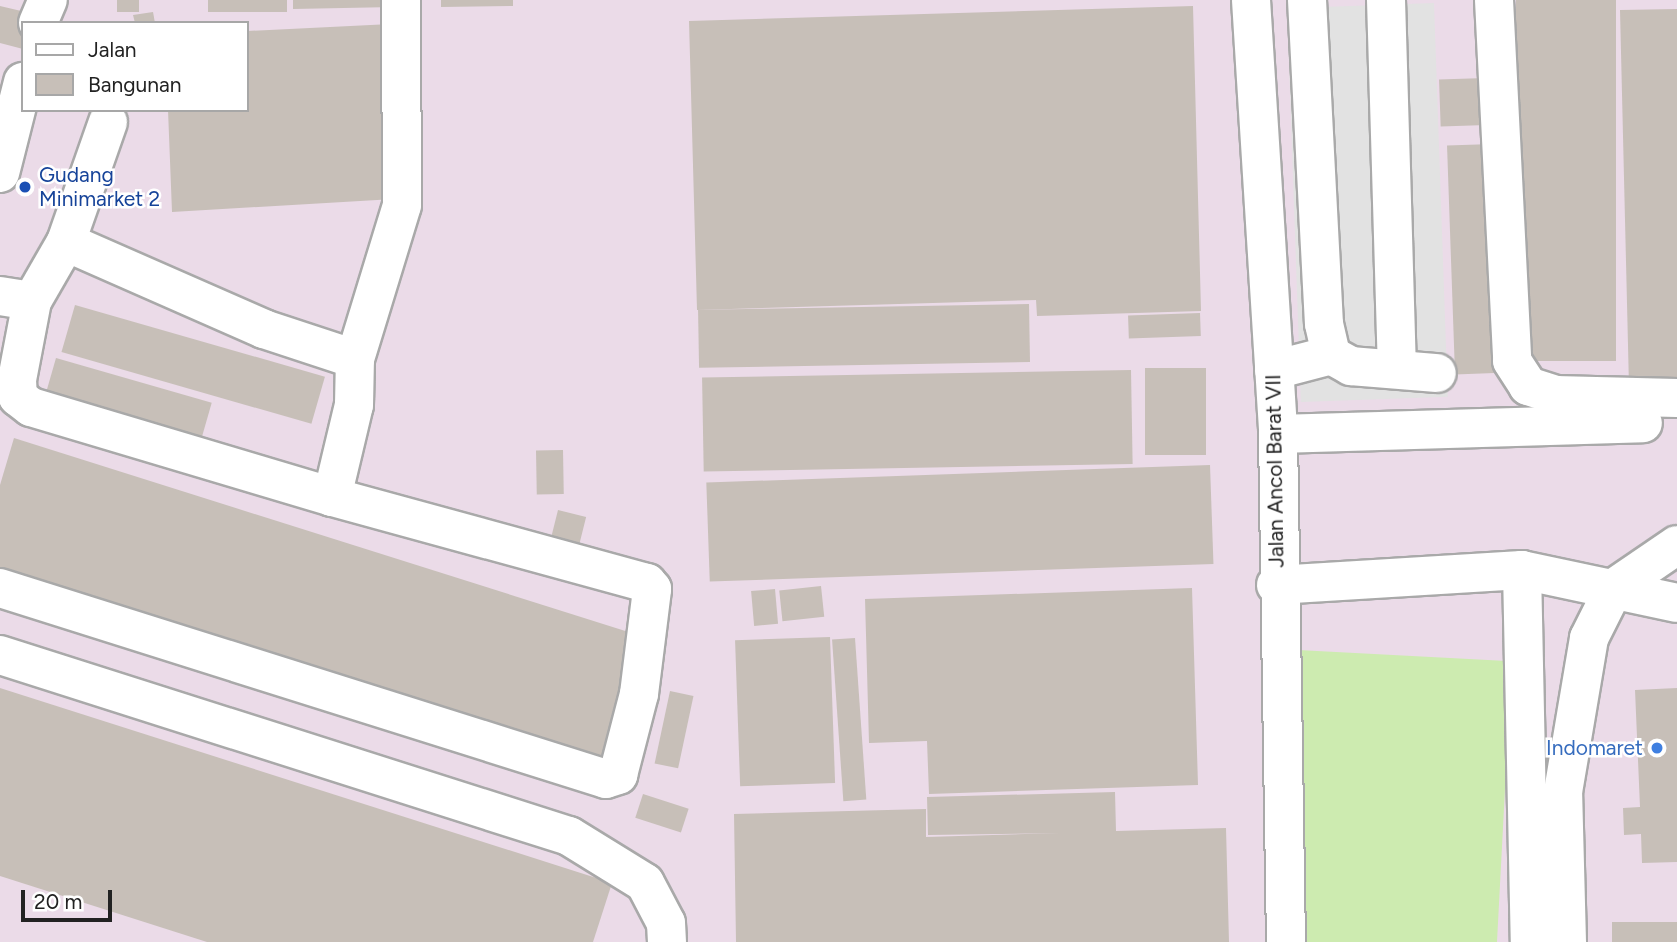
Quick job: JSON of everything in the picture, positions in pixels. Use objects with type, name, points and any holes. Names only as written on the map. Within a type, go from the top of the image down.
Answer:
[{"type":"street","points":[[39,21],[48,0]]},
{"type":"street","points":[[332,497],[355,405],[355,359],[402,205],[401,0]]},
{"type":"street","name":"Jalan Ancol Barat VII","points":[[1251,0],[1278,434],[1276,586],[1286,942]]},
{"type":"street","points":[[1307,0],[1324,324],[1331,355]]},
{"type":"street","points":[[1386,0],[1397,366]]},
{"type":"street","points":[[1494,0],[1512,361],[1528,386],[1555,395],[1677,398]]},
{"type":"street","points":[[0,173],[21,90]]},
{"type":"street","points":[[0,588],[606,779],[618,775],[639,694],[651,597],[647,583],[332,497],[9,403],[14,298],[66,242],[108,122]]},
{"type":"street","points":[[66,242],[264,329],[355,359]]},
{"type":"street","points":[[1274,370],[1331,355],[1351,366],[1397,366],[1437,373]]},
{"type":"street","points":[[1278,434],[1677,423]]},
{"type":"street","points":[[1567,942],[1563,792],[1590,638],[1614,588],[1677,545]]},
{"type":"street","points":[[1276,586],[1522,570],[1677,603]]},
{"type":"street","points":[[1522,570],[1530,942]]},
{"type":"street","points":[[0,655],[569,836],[645,883],[666,923],[667,942]]},
{"type":"shaded area","points":[[0,0],[1677,0],[1677,942],[0,942]]},
{"type":"shaded area","points":[[1434,3],[1448,397],[1301,402],[1287,8]]},
{"type":"green space","points":[[1298,650],[1512,661],[1497,942],[1283,942]]},
{"type":"building","points":[[117,0],[139,0],[139,12],[117,12]]},
{"type":"building","points":[[208,0],[287,0],[287,12],[208,12]]},
{"type":"building","points":[[293,0],[394,0],[394,7],[293,9]]},
{"type":"building","points":[[441,0],[513,0],[513,6],[441,7]]},
{"type":"building","points":[[1516,0],[1616,0],[1616,361],[1516,361]]},
{"type":"building","points":[[0,6],[34,14],[25,21],[21,21],[21,48],[0,43]]},
{"type":"building","points":[[1193,6],[1201,311],[1037,316],[1036,300],[697,310],[689,21]]},
{"type":"building","points":[[1677,9],[1677,385],[1629,387],[1620,10]]},
{"type":"building","points":[[153,12],[155,21],[134,21],[133,15]]},
{"type":"building","points":[[391,24],[394,199],[172,212],[168,112],[248,112],[248,31]]},
{"type":"building","points":[[1485,78],[1487,125],[1441,127],[1439,80]]},
{"type":"building","points":[[1493,144],[1501,373],[1455,374],[1447,146]]},
{"type":"building","points":[[1029,304],[1030,362],[699,368],[698,310]]},
{"type":"building","points":[[75,305],[325,377],[311,424],[61,352]]},
{"type":"building","points":[[1200,313],[1201,336],[1129,338],[1128,316]]},
{"type":"building","points":[[56,358],[212,403],[197,453],[42,408]]},
{"type":"building","points":[[1145,368],[1206,368],[1206,455],[1145,455]]},
{"type":"building","points":[[1131,370],[1133,464],[704,471],[702,377]]},
{"type":"building","points":[[14,438],[638,635],[606,771],[0,580],[0,485]]},
{"type":"building","points":[[536,450],[563,450],[564,494],[537,494]]},
{"type":"building","points":[[1210,465],[1213,564],[710,582],[706,483]]},
{"type":"building","points":[[558,510],[586,517],[579,546],[551,539]]},
{"type":"building","points":[[821,586],[824,617],[782,621],[779,590]]},
{"type":"building","points":[[1192,588],[1198,785],[929,794],[927,741],[869,743],[865,599]]},
{"type":"building","points":[[775,589],[778,624],[754,626],[751,591]]},
{"type":"building","points":[[830,637],[835,783],[740,786],[735,640]]},
{"type":"building","points":[[855,638],[866,800],[843,801],[832,640]]},
{"type":"building","points":[[0,688],[612,883],[593,942],[207,942],[0,876]]},
{"type":"building","name":"Indomaret","points":[[1677,688],[1677,862],[1642,863],[1641,834],[1624,835],[1623,808],[1640,807],[1635,690]]},
{"type":"building","points":[[670,691],[693,696],[678,768],[655,763]]},
{"type":"building","points":[[1115,792],[1116,831],[1226,828],[1229,942],[736,942],[734,814],[926,809],[926,837],[1061,833],[928,835],[927,797]]},
{"type":"building","points":[[643,794],[689,809],[681,833],[635,818]]},
{"type":"building","points":[[1612,922],[1677,922],[1677,942],[1612,942]]},
{"type":"place","name":"Gudang Minimarket 2","points":[[25,187]]},
{"type":"place","name":"Indomaret","points":[[1657,748]]}]
